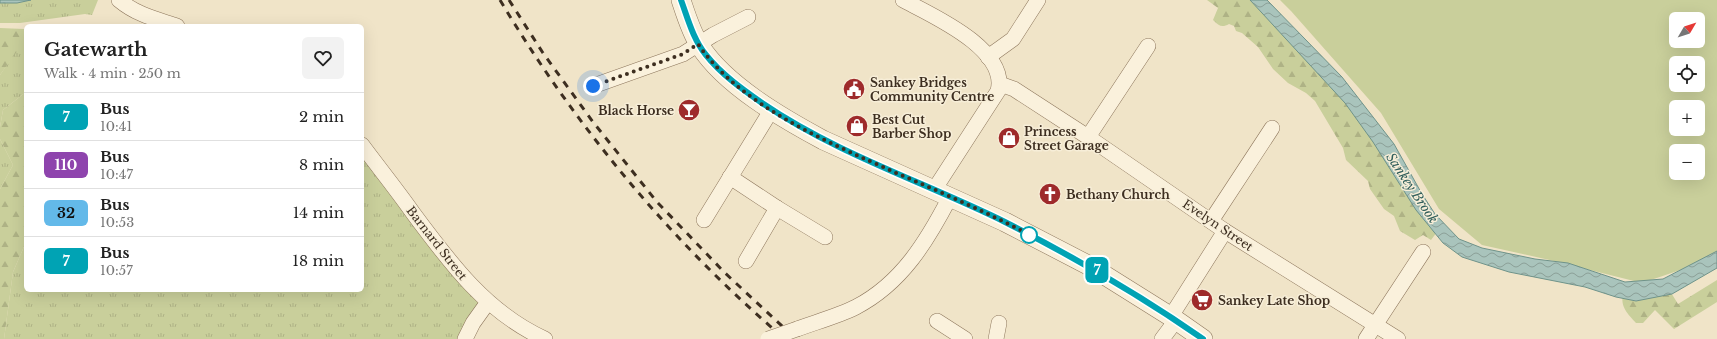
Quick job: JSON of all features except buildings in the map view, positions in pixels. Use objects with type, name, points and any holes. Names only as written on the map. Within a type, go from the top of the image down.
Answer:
[{"type":"street","points":[[119,0],[130,9],[143,16],[170,24]]},
{"type":"street","points":[[681,0],[692,32],[698,44],[714,64],[742,89],[794,124],[823,140],[1005,222],[1090,266],[1173,318],[1203,339]]},
{"type":"street","points":[[768,339],[856,307],[893,282],[922,247],[942,194],[998,91],[1000,84],[996,71],[988,57],[969,38],[956,29],[903,0]]},
{"type":"street","points":[[988,57],[1013,39],[1038,0]]},
{"type":"street","points":[[593,86],[683,54],[698,44],[748,17]]},
{"type":"street","points":[[1088,137],[1148,46]]},
{"type":"street","name":"Evelyn Street","points":[[1000,84],[1014,89],[1088,137],[1224,231],[1398,339]]},
{"type":"street","points":[[704,220],[772,109]]},
{"type":"street","points":[[1211,221],[1272,128]]},
{"type":"street","name":"Barnard Street","points":[[364,148],[451,263],[488,302],[509,318],[546,339]]},
{"type":"street","points":[[730,177],[825,237]]},
{"type":"street","points":[[746,261],[777,208]]},
{"type":"street","points":[[1162,339],[1170,327],[1177,307],[1224,231]]},
{"type":"street","points":[[1366,339],[1423,252]]},
{"type":"street","points":[[465,339],[473,323],[488,302]]},
{"type":"street","points":[[936,321],[965,339]]},
{"type":"street","points":[[996,339],[998,322]]},
{"type":"green space","points":[[31,0],[98,0],[92,15],[85,14],[20,23],[0,23],[0,3],[17,3]]},
{"type":"green space","points":[[1207,0],[1257,0],[1329,78],[1437,232],[1431,240],[1423,235],[1415,240],[1400,231],[1394,216],[1384,209],[1370,189],[1368,181],[1346,160],[1343,148],[1315,101],[1306,93],[1288,83],[1273,69],[1258,47],[1242,33],[1236,31],[1234,26],[1229,24],[1221,26],[1215,22],[1213,20],[1218,8]]},
{"type":"green space","points":[[1280,0],[1717,0],[1717,255],[1698,264],[1642,283],[1482,245],[1439,209],[1381,113]]},
{"type":"green space","points":[[0,28],[24,29],[24,42],[0,75]]},
{"type":"green space","points":[[24,40],[24,94],[3,110],[0,127],[0,75]]},
{"type":"green space","points":[[24,94],[24,247],[13,272],[4,339],[0,339],[0,189],[13,165],[0,139],[0,127],[3,110]]},
{"type":"green space","points":[[0,139],[13,165],[0,189]]},
{"type":"green space","points":[[364,147],[488,302],[465,339],[4,339],[13,272],[24,247],[24,292],[364,292]]},
{"type":"green space","points":[[1717,280],[1717,302],[1674,329],[1655,310],[1643,323],[1636,323],[1625,310],[1622,299],[1623,294],[1670,291],[1678,304]]},
{"type":"water","points":[[0,0],[31,0],[17,3],[0,3]]},
{"type":"water","name":"Sankey Brook","points":[[1250,0],[1267,0],[1342,77],[1394,144],[1435,214],[1459,239],[1482,248],[1535,259],[1568,263],[1625,282],[1663,279],[1717,251],[1717,268],[1672,294],[1636,301],[1616,297],[1585,287],[1509,272],[1462,257],[1443,243],[1416,210],[1373,142],[1345,103]]},
{"type":"railway","points":[[500,0],[529,47],[561,93],[594,138],[629,181],[665,223],[703,263],[743,302],[785,339]]},
{"type":"railway","points":[[509,0],[543,53],[593,122],[657,202],[725,273],[796,339]]},
{"type":"bus line","name":"7","points":[[681,0],[692,32],[706,55],[742,89],[783,117],[823,140],[1005,222],[1090,266],[1173,318],[1203,339]]},
{"type":"place","name":"Sankey Bridges Community Centre","points":[[854,89]]},
{"type":"place","name":"Black Horse","points":[[689,110]]},
{"type":"place","name":"Best Cut Barber Shop","points":[[857,126]]},
{"type":"place","name":"Princess Street Garage","points":[[1009,138]]},
{"type":"place","name":"Bethany Church","points":[[1050,194]]},
{"type":"place","name":"Sankey Late Shop","points":[[1202,300]]},
{"type":"route","points":[[593,86],[683,54],[698,44],[714,64],[742,89],[794,124],[823,140],[1005,222],[1034,237],[1029,235]]}]
